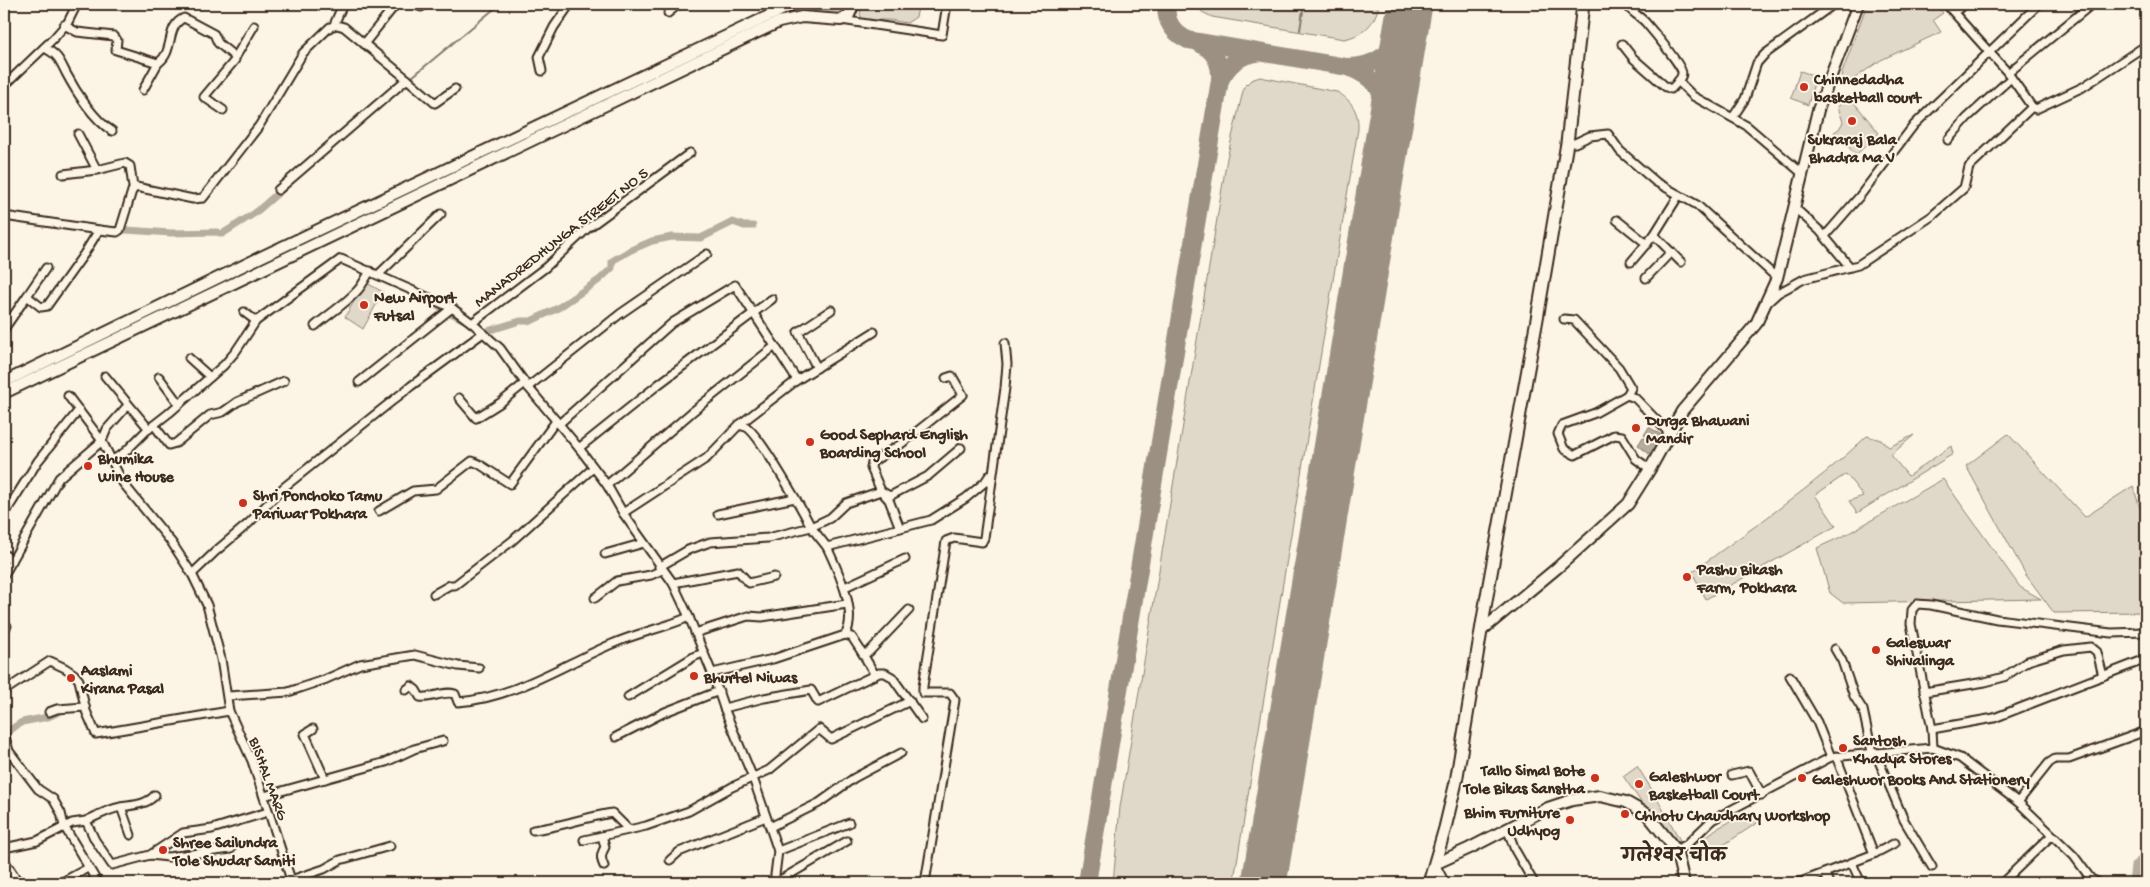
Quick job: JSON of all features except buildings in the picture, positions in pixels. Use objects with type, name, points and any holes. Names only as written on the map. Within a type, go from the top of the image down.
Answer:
[{"type":"main road","points":[[1429,883],[1456,782],[1481,631],[1538,319],[1566,143],[1583,4]]},
{"type":"street","points":[[4,86],[68,22],[78,4]]},
{"type":"street","points":[[133,188],[149,189],[193,199],[203,198],[259,126],[303,53],[334,25],[343,4]]},
{"type":"street","points":[[364,44],[396,4]]},
{"type":"street","points":[[414,4],[421,7],[426,4]]},
{"type":"street","points":[[542,72],[539,57],[554,27],[570,4]]},
{"type":"street","points":[[668,13],[678,4]]},
{"type":"street","points":[[4,382],[261,257],[794,4]]},
{"type":"street","points":[[4,394],[780,22],[802,17],[851,21],[942,35],[947,4]]},
{"type":"street","points":[[1733,117],[1745,99],[1757,63],[1765,54],[1834,4]]},
{"type":"street","points":[[1481,631],[1557,568],[1628,504],[1682,411],[1719,364],[1756,324],[1777,278],[1818,110],[1858,4]]},
{"type":"street","points":[[1946,4],[2009,75],[2032,107],[2036,109],[2082,87],[2142,48]]},
{"type":"street","points":[[1954,12],[1965,4]]},
{"type":"street","points":[[1825,236],[1859,197],[1914,125],[2039,4]]},
{"type":"street","points":[[1948,140],[2009,75],[2092,4]]},
{"type":"street","points":[[851,21],[853,5]]},
{"type":"street","points":[[835,20],[849,16],[853,5]]},
{"type":"street","points":[[1622,44],[1633,58],[1666,87],[1671,89],[1678,81],[1682,71],[1679,64],[1646,22],[1629,8]]},
{"type":"street","points":[[144,90],[158,63],[162,61],[167,51],[174,25],[184,18],[214,34],[218,43],[235,58]]},
{"type":"street","points":[[64,25],[77,32],[114,36],[117,40],[116,50],[158,63]]},
{"type":"street","points":[[334,25],[344,27],[435,103],[455,89]]},
{"type":"street","points":[[223,110],[204,97],[235,58],[254,26]]},
{"type":"street","points":[[44,48],[55,54],[82,97],[103,125],[112,131]]},
{"type":"street","points":[[278,190],[407,79]]},
{"type":"street","points":[[1678,81],[1693,96],[1747,126],[1803,174]]},
{"type":"street","points":[[1766,303],[1778,293],[1804,279],[1858,265],[1932,216],[1964,188],[1969,167],[2032,107]]},
{"type":"street","points":[[78,134],[97,170]]},
{"type":"street","points":[[1566,143],[1575,142],[1590,136],[1608,134],[1620,151],[1656,182],[1697,205],[1777,278]]},
{"type":"street","name":"MANADREDHUNGA STREET NO 5","points":[[472,323],[546,267],[588,228],[690,153]]},
{"type":"street","points":[[4,216],[99,230],[117,232],[120,230],[133,188],[128,164],[63,174]]},
{"type":"street","points":[[1631,262],[1654,235],[1679,195]]},
{"type":"street","points":[[1795,208],[1825,236],[1850,267]]},
{"type":"street","points":[[378,275],[441,214]]},
{"type":"street","points":[[1617,220],[1647,244]]},
{"type":"street","points":[[27,296],[41,307],[47,306],[99,230]]},
{"type":"street","points":[[1654,235],[1681,262]]},
{"type":"street","points":[[1646,278],[1671,252]]},
{"type":"street","points":[[459,398],[476,418],[526,385],[620,314],[707,254]]},
{"type":"street","points":[[113,460],[125,452],[151,427],[210,377],[236,351],[256,321],[341,258],[452,308],[500,348],[526,385],[579,448],[607,485],[623,513],[672,583],[689,617],[712,673],[770,827],[778,851],[775,883]]},
{"type":"street","points":[[4,329],[46,268]]},
{"type":"street","points":[[315,326],[336,311],[356,292],[370,271]]},
{"type":"street","points":[[379,511],[413,491],[436,489],[472,461],[510,484],[558,423],[672,323],[734,285],[797,380]]},
{"type":"street","points":[[579,448],[772,299]]},
{"type":"street","points":[[359,382],[452,308]]},
{"type":"street","points":[[818,368],[798,332],[831,310]]},
{"type":"street","points":[[244,312],[256,321]]},
{"type":"street","points":[[1564,319],[1574,320],[1619,368],[1631,388],[1626,395],[1595,413],[1562,425],[1558,434],[1564,449],[1574,455],[1614,435],[1622,436],[1636,459],[1650,469]]},
{"type":"street","points":[[192,574],[249,523],[283,488],[411,386],[483,332]]},
{"type":"street","points":[[623,513],[707,458],[738,425],[797,380],[874,332]]},
{"type":"street","points":[[926,883],[955,700],[950,693],[923,693],[923,686],[946,541],[954,538],[982,542],[984,538],[1005,388],[1007,364],[1005,343]]},
{"type":"street","points":[[607,485],[692,412],[775,346]]},
{"type":"street","points":[[189,358],[210,377]]},
{"type":"street","points":[[105,376],[128,405],[169,445],[176,443],[210,415],[223,412],[237,402],[284,380]]},
{"type":"street","points":[[900,528],[871,468],[872,462],[901,444],[963,395],[952,376],[946,378]]},
{"type":"street","points":[[159,377],[180,404]]},
{"type":"street","points":[[1626,395],[1635,398],[1670,434]]},
{"type":"street","points":[[4,691],[52,661],[76,676],[96,734],[229,711],[221,659],[208,605],[192,574],[172,543],[123,483],[102,441],[68,396]]},
{"type":"street","points":[[4,575],[59,478],[102,441],[107,429],[128,405]]},
{"type":"street","points":[[4,515],[38,461],[79,410]]},
{"type":"street","points":[[738,425],[746,427],[762,444],[811,527],[827,548],[845,586],[850,628],[845,635]]},
{"type":"street","points":[[595,598],[617,581],[651,575],[688,550],[710,542],[768,538],[811,527],[830,518],[846,503],[881,491],[890,496],[928,476],[961,448]]},
{"type":"street","points":[[434,594],[450,585],[455,586],[501,550],[593,468]]},
{"type":"street","points":[[827,548],[931,520],[966,498],[985,482],[989,476]]},
{"type":"street","points":[[718,514],[795,498]]},
{"type":"street","points":[[605,554],[644,544]]},
{"type":"street","points":[[4,554],[12,561]]},
{"type":"street","points":[[845,586],[905,559]]},
{"type":"street","points":[[672,583],[738,571],[749,583],[774,577]]},
{"type":"street","points":[[695,633],[748,616],[762,617],[847,604]]},
{"type":"street","points":[[1933,748],[1932,729],[1911,624],[1912,610],[1917,604],[1998,619],[2111,633],[2146,632]]},
{"type":"street","points":[[863,654],[880,641],[909,610]]},
{"type":"street","points":[[406,690],[411,686],[416,690],[420,698],[450,692],[455,694],[458,702],[491,696],[561,669],[614,643],[658,630],[689,617]]},
{"type":"street","points":[[4,624],[7,626],[4,630]]},
{"type":"street","points":[[712,673],[773,659],[845,635],[852,637],[875,675]]},
{"type":"street","points":[[1924,692],[2004,677],[2028,661],[2064,650],[2091,647],[2097,652],[2102,676]]},
{"type":"street","points":[[1835,649],[1842,661],[1854,696],[1863,710],[1874,752],[1904,820],[1932,867]]},
{"type":"street","points":[[628,697],[695,656],[704,654]]},
{"type":"street","points":[[228,696],[288,692],[324,680],[360,664],[415,655],[458,666],[478,668]]},
{"type":"street","points":[[1932,729],[1994,718],[2146,659]]},
{"type":"street","points":[[724,708],[764,698],[811,690],[818,702],[875,675],[885,673],[892,677],[922,719]]},
{"type":"street","points":[[1790,676],[1834,756],[1874,854]]},
{"type":"street","points":[[616,738],[665,712],[719,691]]},
{"type":"street","points":[[584,840],[646,826],[689,811],[732,787],[769,770],[819,730],[831,739],[910,701]]},
{"type":"street","points":[[49,712],[62,708],[85,706]]},
{"type":"street","name":"BISHAL MARG","points":[[229,711],[243,740],[264,796],[292,882]]},
{"type":"street","points":[[313,729],[305,734],[325,779]]},
{"type":"street","points":[[2018,802],[2041,772],[2055,759],[2069,759],[2146,731]]},
{"type":"street","points":[[4,733],[9,751],[38,789],[53,799],[61,813],[64,826],[98,883]]},
{"type":"street","points":[[264,796],[386,762],[414,749],[443,741]]},
{"type":"street","points":[[1676,850],[1686,845],[1712,820],[1762,795],[1799,772],[1834,756],[1933,748],[1960,758],[2018,802],[2051,836],[2074,856],[2091,879],[2099,883]]},
{"type":"street","points":[[770,827],[819,803],[854,778],[901,753]]},
{"type":"street","points":[[1732,775],[1750,771],[1762,795]]},
{"type":"street","points":[[4,848],[41,840],[64,826],[86,822],[121,807],[128,807],[152,799],[155,796]]},
{"type":"street","points":[[1445,883],[1435,864],[1548,808],[1572,800],[1600,796],[1626,802],[1647,814],[1676,850],[1684,883]]},
{"type":"street","points":[[121,807],[131,835]]},
{"type":"street","points":[[86,822],[94,840],[111,864],[150,854],[183,833],[212,829],[268,812]]},
{"type":"street","points":[[533,830],[546,829],[587,817],[612,813],[628,829]]},
{"type":"street","points":[[670,860],[678,852],[766,817]]},
{"type":"street","points":[[778,851],[849,823]]},
{"type":"street","points":[[1507,828],[1515,850],[1534,883]]},
{"type":"street","points":[[602,836],[605,847],[601,854],[601,861],[604,866]]},
{"type":"street","points":[[2007,882],[2051,836]]},
{"type":"street","points":[[775,883],[847,841]]},
{"type":"street","points":[[1798,883],[1874,854],[1895,843]]},
{"type":"street","points":[[292,882],[324,869],[340,860],[390,846]]},
{"type":"street","points":[[150,854],[168,857],[231,850]]},
{"type":"street","points":[[4,860],[19,883]]},
{"type":"street","points":[[1852,863],[1861,883]]},
{"type":"street","points":[[60,883],[88,868]]},
{"type":"street","points":[[1825,874],[1829,883]]},
{"type":"shaded area","points":[[802,4],[846,4],[844,11],[833,15],[798,9],[797,6]]},
{"type":"shaded area","points":[[862,4],[875,4],[895,8],[895,4],[906,6],[906,4],[919,4],[916,17],[907,23],[889,20],[863,20],[860,15]]},
{"type":"shaded area","points":[[1196,4],[1379,4],[1375,17],[1368,28],[1357,35],[1344,39],[1212,17],[1202,12]]},
{"type":"shaded area","points":[[1867,4],[1936,4],[1943,13],[1933,20],[1941,32],[1881,60],[1849,82],[1841,76]]},
{"type":"shaded area","name":"Chinnedadha basketball court","points":[[1800,71],[1816,76],[1808,105],[1791,98]]},
{"type":"shaded area","points":[[1260,77],[1337,92],[1347,99],[1354,108],[1358,129],[1235,874],[1232,883],[1113,883],[1120,807],[1227,158],[1244,87],[1251,80]]},
{"type":"shaded area","points":[[1848,95],[1879,133],[1856,155],[1834,132],[1839,129],[1843,122],[1838,107]]},
{"type":"shaded area","name":"New Airport Futsal","points":[[365,282],[383,292],[363,329],[345,317]]},
{"type":"shaded area","points":[[1649,427],[1660,434],[1657,443],[1654,443],[1655,447],[1649,454],[1638,445],[1643,437],[1650,442],[1651,439],[1644,435]]},
{"type":"shaded area","points":[[2008,434],[2085,517],[2133,486],[2146,527],[2146,612],[2054,613],[2026,575],[1966,466]]},
{"type":"shaded area","points":[[1914,435],[1891,455],[1908,476],[1951,446],[1953,454],[1857,513],[1849,501],[1863,496],[1846,474],[1815,495],[1836,526],[1706,599],[1692,572],[1804,490],[1867,436],[1881,440],[1889,447]]},
{"type":"shaded area","points":[[1943,479],[2020,587],[2041,599],[1843,603],[1830,593],[1817,548],[1849,533]]},
{"type":"shaded area","points":[[1637,766],[1681,842],[1673,840],[1654,815],[1641,802],[1623,776]]},
{"type":"shaded area","points":[[1751,811],[1760,821],[1725,844],[1710,851],[1702,840],[1716,829]]},
{"type":"waterway","points":[[412,77],[500,4]]},
{"type":"waterway","points":[[1300,30],[1304,4]]},
{"type":"waterway","points":[[126,230],[171,233],[217,232],[222,234],[255,213],[285,187]]},
{"type":"waterway","points":[[478,331],[481,333],[520,321],[531,321],[558,308],[599,280],[612,268],[612,261],[652,241],[672,237],[701,238],[733,222],[744,226],[753,226]]},
{"type":"waterway","points":[[416,295],[462,319]]},
{"type":"waterway","points":[[7,732],[22,722],[48,717],[59,712]]},
{"type":"waterway","points":[[1921,752],[1937,753]]},
{"type":"waterway","points":[[1973,772],[1981,778]]},
{"type":"waterway","points":[[1989,784],[1999,792]]},
{"type":"waterway","points":[[1740,809],[1780,788]]},
{"type":"waterway","points":[[1690,883],[1683,852],[1685,848],[1695,844],[1714,823]]},
{"type":"waterway","points":[[2070,857],[2085,877]]},
{"type":"waterway","points":[[2134,883],[2136,866],[2146,858]]},
{"type":"taxiway","points":[[1167,4],[1168,21],[1178,34],[1188,40],[1347,67],[1368,64],[1384,56],[1397,42],[1407,24]]},
{"type":"taxiway","points":[[1199,43],[1205,46],[1216,58],[1220,80],[1227,69],[1235,62],[1244,56],[1256,53]]},
{"type":"taxiway","points":[[1348,67],[1368,77],[1380,90],[1387,108],[1390,129]]},
{"type":"taxiway","points":[[1087,883],[1220,80]]},
{"type":"runway","points":[[1264,883],[1410,4]]},
{"type":"place","name":"Chinnedadha basketball court","points":[[1804,87]]},
{"type":"place","name":"Sukraraj Bala Bhadra Ma V","points":[[1852,121]]},
{"type":"place","name":"New Airport Futsal","points":[[364,305]]},
{"type":"place","name":"Durga Bhawani Mandir","points":[[1636,428]]},
{"type":"place","name":"Good Sephard English Boarding School","points":[[810,442]]},
{"type":"place","name":"Bhumika Wine House","points":[[88,466]]},
{"type":"place","name":"Shri Ponchoko Tamu Pariwar Pokhara","points":[[243,503]]},
{"type":"place","name":"Pashu Bikash Farm, Pokhara","points":[[1687,577]]},
{"type":"place","name":"Galeswar Shivalinga","points":[[1876,650]]},
{"type":"place","name":"Bhurtel Niwas","points":[[694,676]]},
{"type":"place","name":"Aaslami Kirana Pasal","points":[[71,678]]},
{"type":"place","name":"Santosh Khadya Stores","points":[[1843,748]]},
{"type":"place","name":"Tallo Simal Bote Tole Bikas Sanstha","points":[[1595,778]]},
{"type":"place","name":"Galeshwor Books And Stationery","points":[[1802,778]]},
{"type":"place","name":"Galeshwor Basketball Court","points":[[1639,784]]},
{"type":"place","name":"Chhotu Chaudhary Workshop","points":[[1625,814]]},
{"type":"place","name":"Bhim Furniture Udhyog","points":[[1570,820]]},
{"type":"place","name":"Shree Sailundra Tole Shudar Samiti","points":[[163,850]]},
{"type":"district","name":"गलेश्वर चोक","points":[[1674,855]]}]
